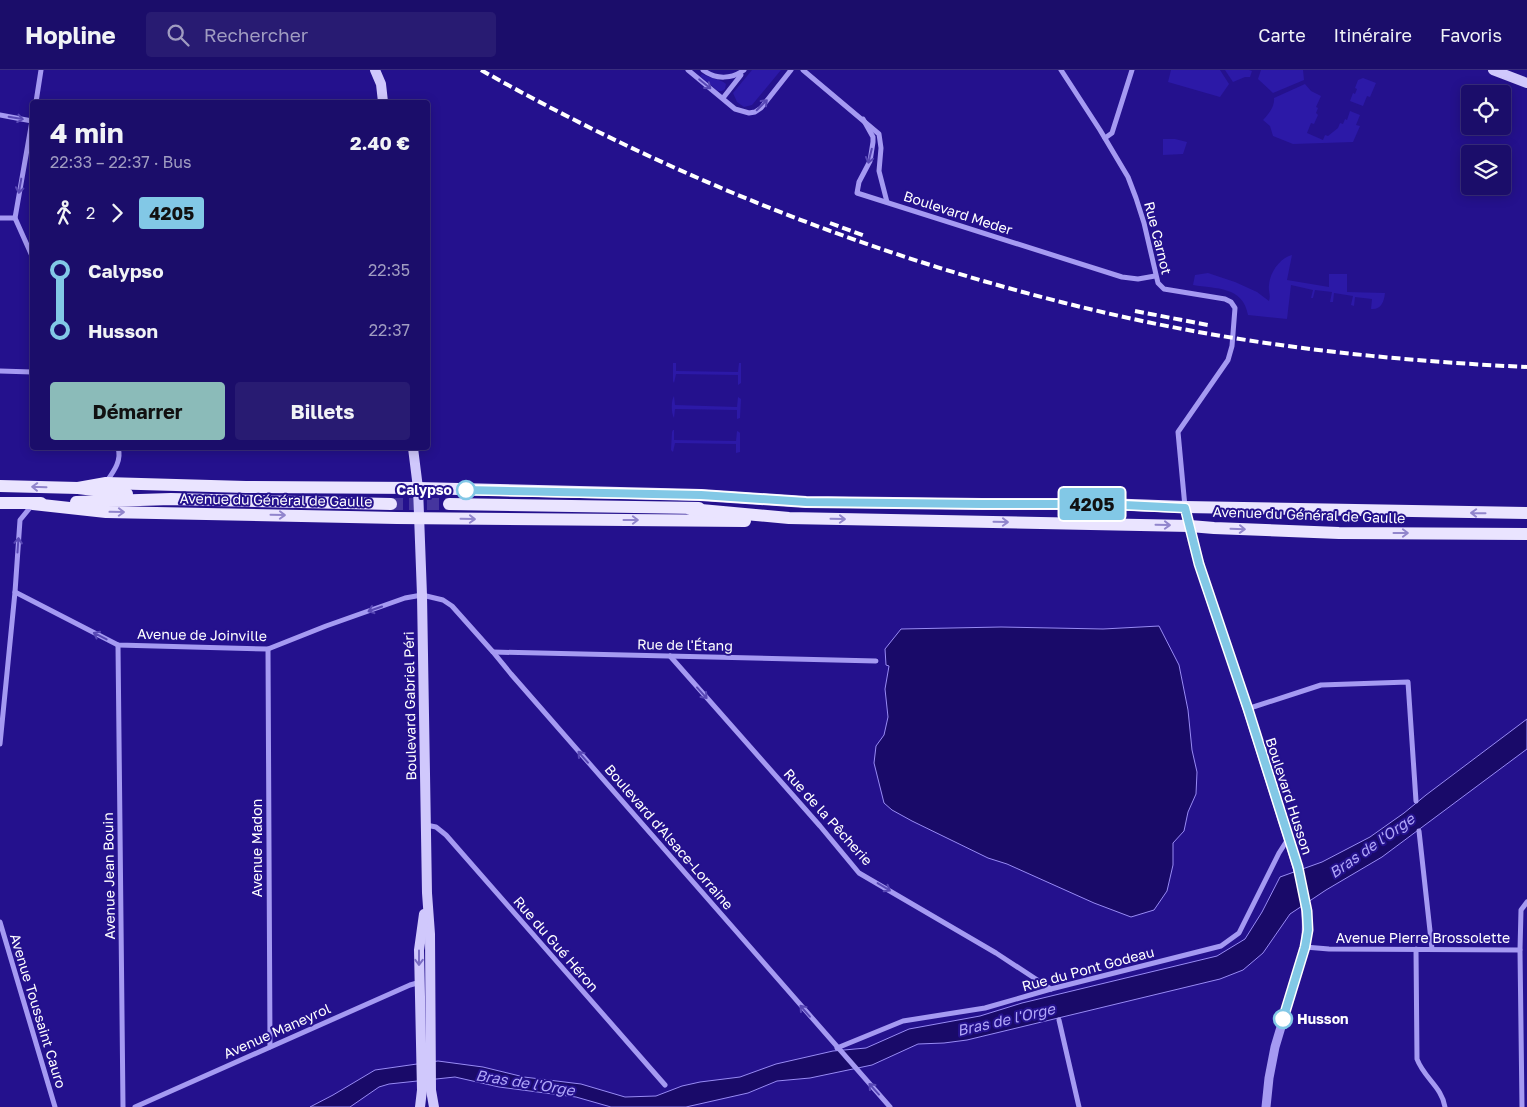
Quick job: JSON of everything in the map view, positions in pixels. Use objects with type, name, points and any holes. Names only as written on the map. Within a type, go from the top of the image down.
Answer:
[{"type":"main road","points":[[375,70],[381,84],[383,100]]},
{"type":"main road","points":[[1492,70],[1527,83]]},
{"type":"main road","name":"Boulevard Gabriel Péri","points":[[413,450],[420,518],[426,893],[430,934],[426,1082],[420,1107]]},
{"type":"main road","name":"Avenue du Général de Gaulle","points":[[78,488],[106,483],[418,488],[701,495],[806,502],[1104,504],[1185,508],[1527,513]]},
{"type":"main road","name":"Avenue du Général de Gaulle","points":[[0,486],[78,488],[171,499]]},
{"type":"main road","name":"Avenue du Général de Gaulle","points":[[0,503],[33,504],[171,499],[391,504]]},
{"type":"main road","name":"Avenue du Général de Gaulle","points":[[690,509],[806,502]]},
{"type":"main road","name":"Avenue du Général de Gaulle","points":[[33,504],[106,512],[420,518],[743,521],[789,518]]},
{"type":"main road","name":"Avenue du Général de Gaulle","points":[[449,504],[690,509],[789,518],[1190,526],[1340,533],[1527,534]]},
{"type":"main road","name":"Boulevard Gabriel Péri","points":[[426,893],[419,950],[418,982],[426,1058]]},
{"type":"main road","name":"Boulevard Gabriel Péri","points":[[426,1082],[434,1107]]},
{"type":"street","points":[[36,100],[41,70]]},
{"type":"street","points":[[688,70],[735,109],[749,113],[761,108],[791,70]]},
{"type":"street","points":[[703,70],[712,75],[731,77],[745,70]]},
{"type":"street","points":[[723,98],[745,70]]},
{"type":"street","name":"Boulevard Meder","points":[[803,70],[876,130],[880,138],[879,171],[887,202],[1122,277],[1138,279],[1155,276]]},
{"type":"street","name":"Rue Carnot","points":[[1061,70],[1128,177],[1136,198],[1158,283],[1164,289],[1225,300],[1231,302],[1235,308],[1232,346],[1228,360],[1178,432],[1185,508]]},
{"type":"street","points":[[1105,138],[1112,133],[1132,70]]},
{"type":"street","points":[[0,115],[30,121]]},
{"type":"street","points":[[863,119],[873,137],[873,142],[870,162],[859,182],[857,193],[887,202]]},
{"type":"street","points":[[30,132],[15,218],[30,252]]},
{"type":"street","points":[[0,218],[15,218]]},
{"type":"street","points":[[0,371],[30,372]]},
{"type":"street","points":[[106,483],[118,461],[119,450]]},
{"type":"street","points":[[0,744],[20,520],[33,504]]},
{"type":"street","points":[[1185,508],[1190,526]]},
{"type":"street","name":"Boulevard Husson","points":[[1190,526],[1199,564],[1248,709],[1298,867],[1307,911],[1308,930],[1305,947],[1275,1047],[1266,1107]]},
{"type":"street","name":"Avenue de Joinville","points":[[15,592],[118,645],[268,649],[405,598],[422,595]]},
{"type":"street","name":"Boulevard d'Alsace-Lorraine","points":[[422,595],[443,600],[452,606],[890,1107]]},
{"type":"street","name":"Avenue Jean Bouin","points":[[118,645],[123,1107]]},
{"type":"street","name":"Avenue Madon","points":[[268,649],[270,1047]]},
{"type":"street","name":"Rue de l'Étang","points":[[493,652],[876,661]]},
{"type":"street","name":"Rue de la Pêcherie","points":[[670,656],[860,873],[1051,988]]},
{"type":"street","points":[[1248,709],[1321,685],[1408,682],[1416,801]]},
{"type":"street","name":"Rue du Gué Héron","points":[[426,825],[436,827],[446,835],[665,1085]]},
{"type":"street","points":[[1419,831],[1432,949]]},
{"type":"street","name":"Rue du Pont Godeau","points":[[837,1048],[903,1021],[985,1008],[1051,988],[1221,946],[1239,933],[1279,853],[1288,839]]},
{"type":"street","name":"Avenue Pierre Brossolette","points":[[1305,947],[1329,949],[1520,950],[1521,910],[1527,902]]},
{"type":"street","name":"Avenue Toussaint Cauro","points":[[0,922],[55,1107]]},
{"type":"street","points":[[1416,949],[1418,1059],[1421,1069],[1438,1089],[1445,1107]]},
{"type":"street","points":[[1520,950],[1522,1107]]},
{"type":"street","points":[[1520,972],[1527,972]]},
{"type":"street","name":"Avenue Maneyrol","points":[[135,1107],[418,982],[430,981]]},
{"type":"street","points":[[1059,1020],[1078,1107]]},
{"type":"shaded area","points":[[752,70],[781,70],[752,105],[744,107],[737,102],[733,93]]},
{"type":"shaded area","points":[[1171,70],[1220,70],[1229,84],[1220,97],[1168,82]]},
{"type":"shaded area","points":[[1225,70],[1252,71],[1250,77],[1233,82]]},
{"type":"shaded area","points":[[1261,70],[1303,70],[1304,80],[1273,93],[1258,79]]},
{"type":"shaded area","points":[[702,74],[724,82],[726,84],[725,89],[718,91],[700,76]]},
{"type":"shaded area","points":[[1363,78],[1376,83],[1370,97],[1367,96],[1363,106],[1350,101],[1357,89],[1355,88],[1358,80]]},
{"type":"shaded area","points":[[1305,84],[1311,91],[1321,96],[1316,107],[1318,108],[1316,113],[1318,115],[1314,124],[1311,123],[1307,133],[1323,140],[1325,135],[1328,136],[1338,128],[1340,123],[1343,124],[1345,119],[1347,120],[1350,111],[1360,115],[1356,125],[1360,126],[1353,142],[1293,144],[1273,136],[1270,126],[1263,120],[1274,104],[1274,98]]},
{"type":"shaded area","points":[[1163,139],[1187,142],[1183,154],[1163,155]]},
{"type":"shaded area","points":[[1292,255],[1287,280],[1329,287],[1329,274],[1347,274],[1347,292],[1385,293],[1383,302],[1380,307],[1371,309],[1372,299],[1355,297],[1354,306],[1351,305],[1353,296],[1334,293],[1333,302],[1330,302],[1332,292],[1315,290],[1313,298],[1311,298],[1313,290],[1291,285],[1287,319],[1248,315],[1241,299],[1234,294],[1219,289],[1193,285],[1195,275],[1208,273],[1257,292],[1269,301],[1269,285],[1274,271],[1283,259]]},
{"type":"shaded area","points":[[673,363],[676,363],[676,371],[738,372],[739,363],[741,363],[741,383],[738,385],[738,375],[676,374],[674,383]]},
{"type":"shaded area","points":[[674,396],[675,405],[737,407],[738,397],[741,399],[740,418],[737,419],[737,410],[675,409],[674,418],[672,400]]},
{"type":"shaded area","points":[[673,430],[674,440],[736,441],[737,431],[740,433],[740,452],[736,453],[736,444],[675,443],[673,452],[671,450]]},
{"type":"water","points":[[1159,626],[1179,665],[1197,772],[1196,794],[1188,812],[1184,831],[1173,843],[1173,865],[1167,891],[1154,910],[1131,917],[1094,903],[1007,864],[988,858],[912,821],[892,810],[884,803],[874,763],[876,746],[884,735],[888,717],[885,689],[889,666],[886,665],[885,649],[901,629],[1001,627],[1103,629]]},
{"type":"water","name":"Bras de l'Orge","points":[[1527,719],[1527,749],[1382,857],[1290,914],[1263,953],[1243,970],[1220,979],[967,1040],[918,1044],[872,1065],[810,1078],[777,1081],[748,1093],[686,1107],[611,1107],[576,1097],[499,1087],[455,1077],[389,1084],[379,1087],[350,1107],[310,1107],[375,1070],[438,1061],[483,1067],[524,1077],[581,1084],[625,1097],[656,1096],[682,1086],[740,1077],[776,1064],[833,1051],[866,1048],[909,1029],[980,1016],[1022,1003],[1217,956],[1245,939],[1262,912],[1280,877],[1322,862],[1370,837]]},
{"type":"tunnel","points":[[391,504],[449,504]]},
{"type":"railway","points":[[481,70],[558,112],[637,150],[717,186],[798,219],[880,249],[1048,299],[1182,329],[1280,345],[1378,357],[1527,367]]},
{"type":"railway","points":[[830,223],[865,236]]},
{"type":"railway","points":[[1135,311],[1208,325]]},
{"type":"bus line","name":"4205","points":[[466,490],[701,495],[806,502],[1104,504],[1185,508],[1199,564],[1248,709],[1298,867],[1307,911],[1308,930],[1305,947],[1283,1019]]},
{"type":"place","name":"Calypso","points":[[466,490]]},
{"type":"place","name":"Husson","points":[[1283,1019]]}]
